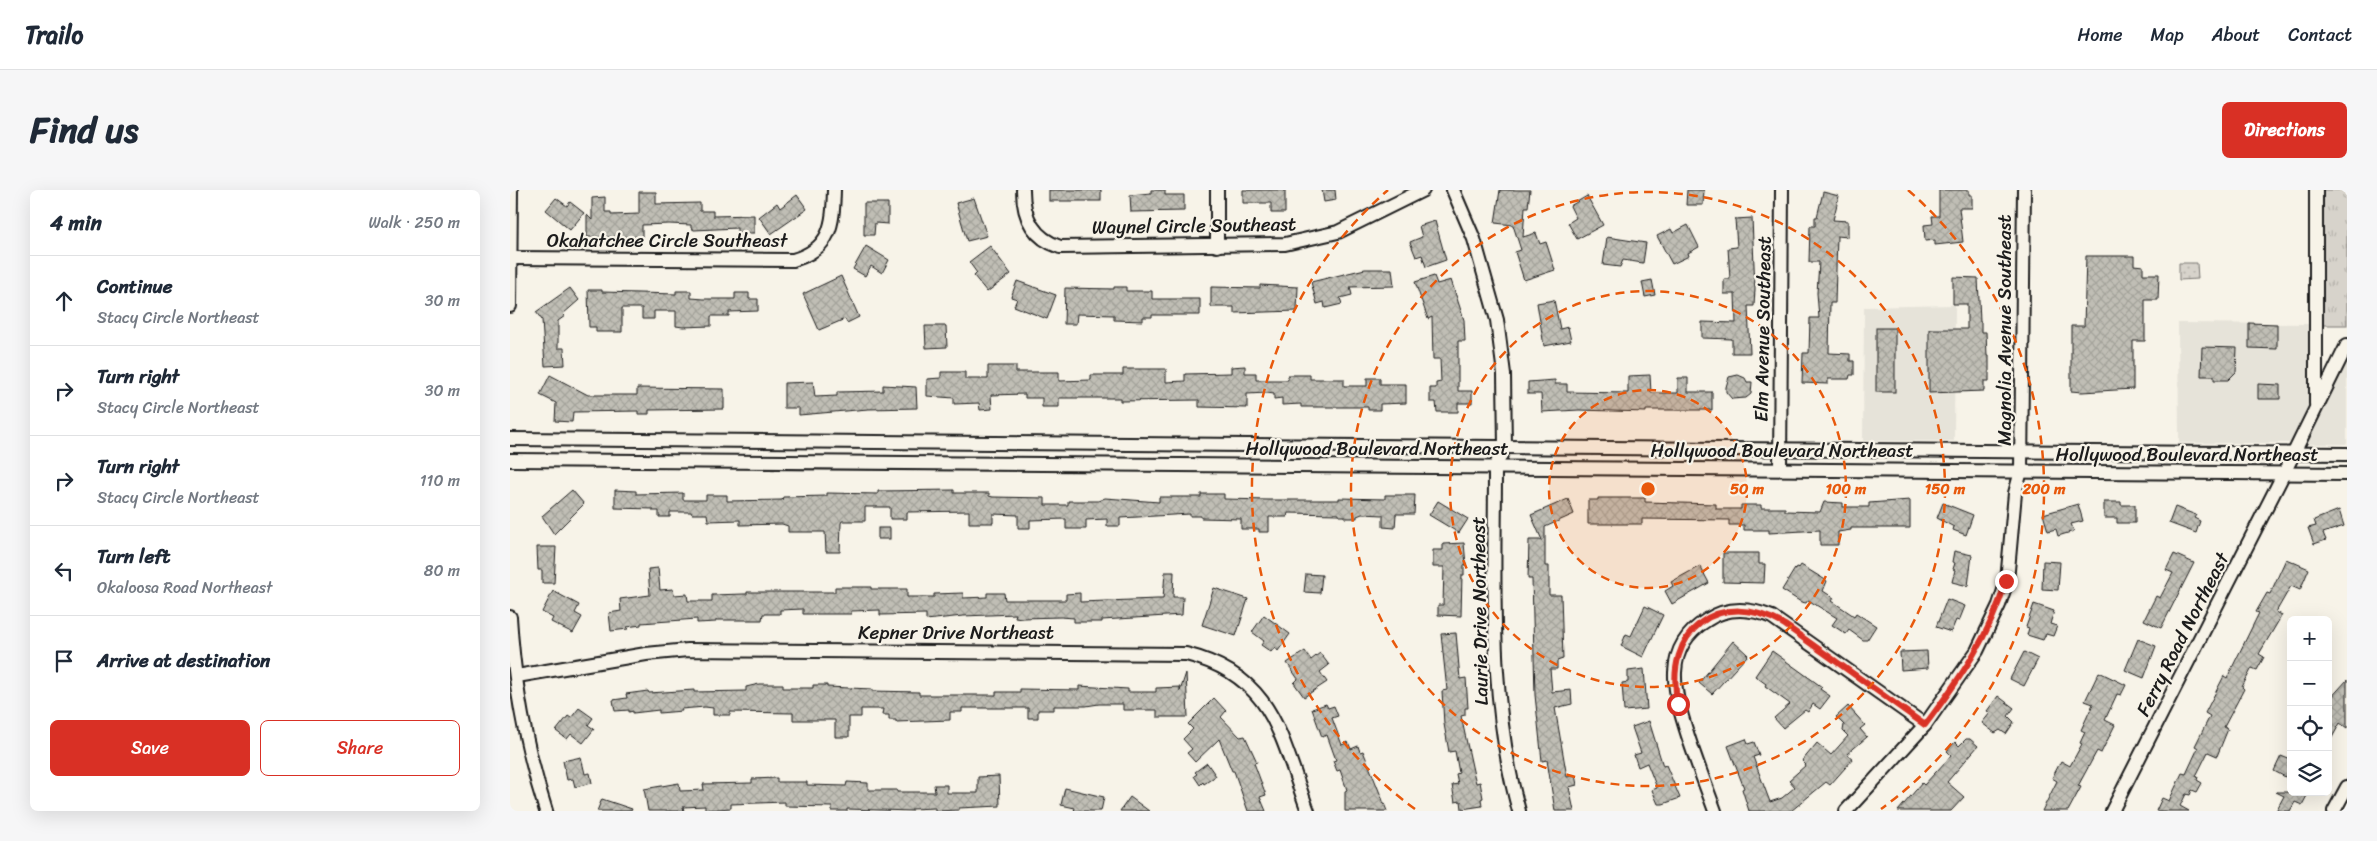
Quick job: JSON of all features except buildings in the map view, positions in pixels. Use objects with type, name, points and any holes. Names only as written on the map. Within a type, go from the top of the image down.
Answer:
[{"type":"street","points":[[510,306],[511,190]]},
{"type":"street","name":"Okahatchee Circle Southeast","points":[[510,258],[793,260],[814,252],[827,237],[833,216],[834,190]]},
{"type":"street","name":"Waynel Circle Southeast","points":[[1023,190],[1026,218],[1031,227],[1043,240],[1060,247],[1264,246],[1309,240],[1338,232],[1423,190]]},
{"type":"street","points":[[1217,190],[1217,246]]},
{"type":"street","points":[[1452,190],[1474,239],[1497,320],[1504,374],[1505,447],[1495,467]]},
{"type":"street","name":"Elm Avenue Southeast","points":[[1780,469],[1782,190]]},
{"type":"street","name":"Magnolia Avenue Southeast","points":[[1846,811],[1925,725],[1977,651],[1999,605],[2006,581],[2011,551],[2015,493],[2021,471],[2022,451],[2024,190]]},
{"type":"street","points":[[2316,190],[2316,407]]},
{"type":"street","name":"Ferry Road Northeast","points":[[2112,811],[2294,454],[2347,345]]},
{"type":"street","name":"Hollywood Boulevard Northeast","points":[[510,439],[2347,454]]},
{"type":"street","points":[[752,441],[752,462]]},
{"type":"street","points":[[945,442],[945,464]]},
{"type":"street","name":"Hollywood Boulevard Northeast","points":[[1218,444],[1218,466]]},
{"type":"street","name":"Hollywood Boulevard Northeast","points":[[510,460],[2347,474]]},
{"type":"street","name":"Laurie Drive Northeast","points":[[1495,467],[1495,659],[1506,757],[1520,811]]},
{"type":"street","points":[[1715,811],[1686,728],[1674,686],[1675,664],[1687,638],[1699,624],[1718,614],[1746,610],[1772,617],[1925,725]]},
{"type":"street","points":[[510,617],[529,749],[546,811]]},
{"type":"street","name":"Kepner Drive Northeast","points":[[517,676],[646,654],[688,650],[1186,654],[1209,660],[1226,668],[1248,683],[1258,694],[1277,728],[1308,811]]},
{"type":"street","points":[[2334,811],[2347,787]]},
{"type":"shaded area","points":[[1955,305],[1954,441],[1863,441],[1864,307]]},
{"type":"shaded area","points":[[2178,323],[2309,324],[2309,405],[2291,443],[2179,443]]},
{"type":"shaded area","points":[[2347,362],[2347,444],[2306,444],[2320,414],[2322,414],[2322,409]]},
{"type":"green space","points":[[2322,190],[2347,190],[2347,325],[2322,325]]},
{"type":"green space","points":[[2179,263],[2197,263],[2198,279],[2179,280]]},
{"type":"route","points":[[1678,704],[1674,686],[1675,664],[1687,638],[1699,624],[1712,616],[1725,611],[1740,609],[1758,612],[1772,617],[1785,625],[1925,725],[1958,682],[1977,651],[1999,605],[2006,581]]}]
